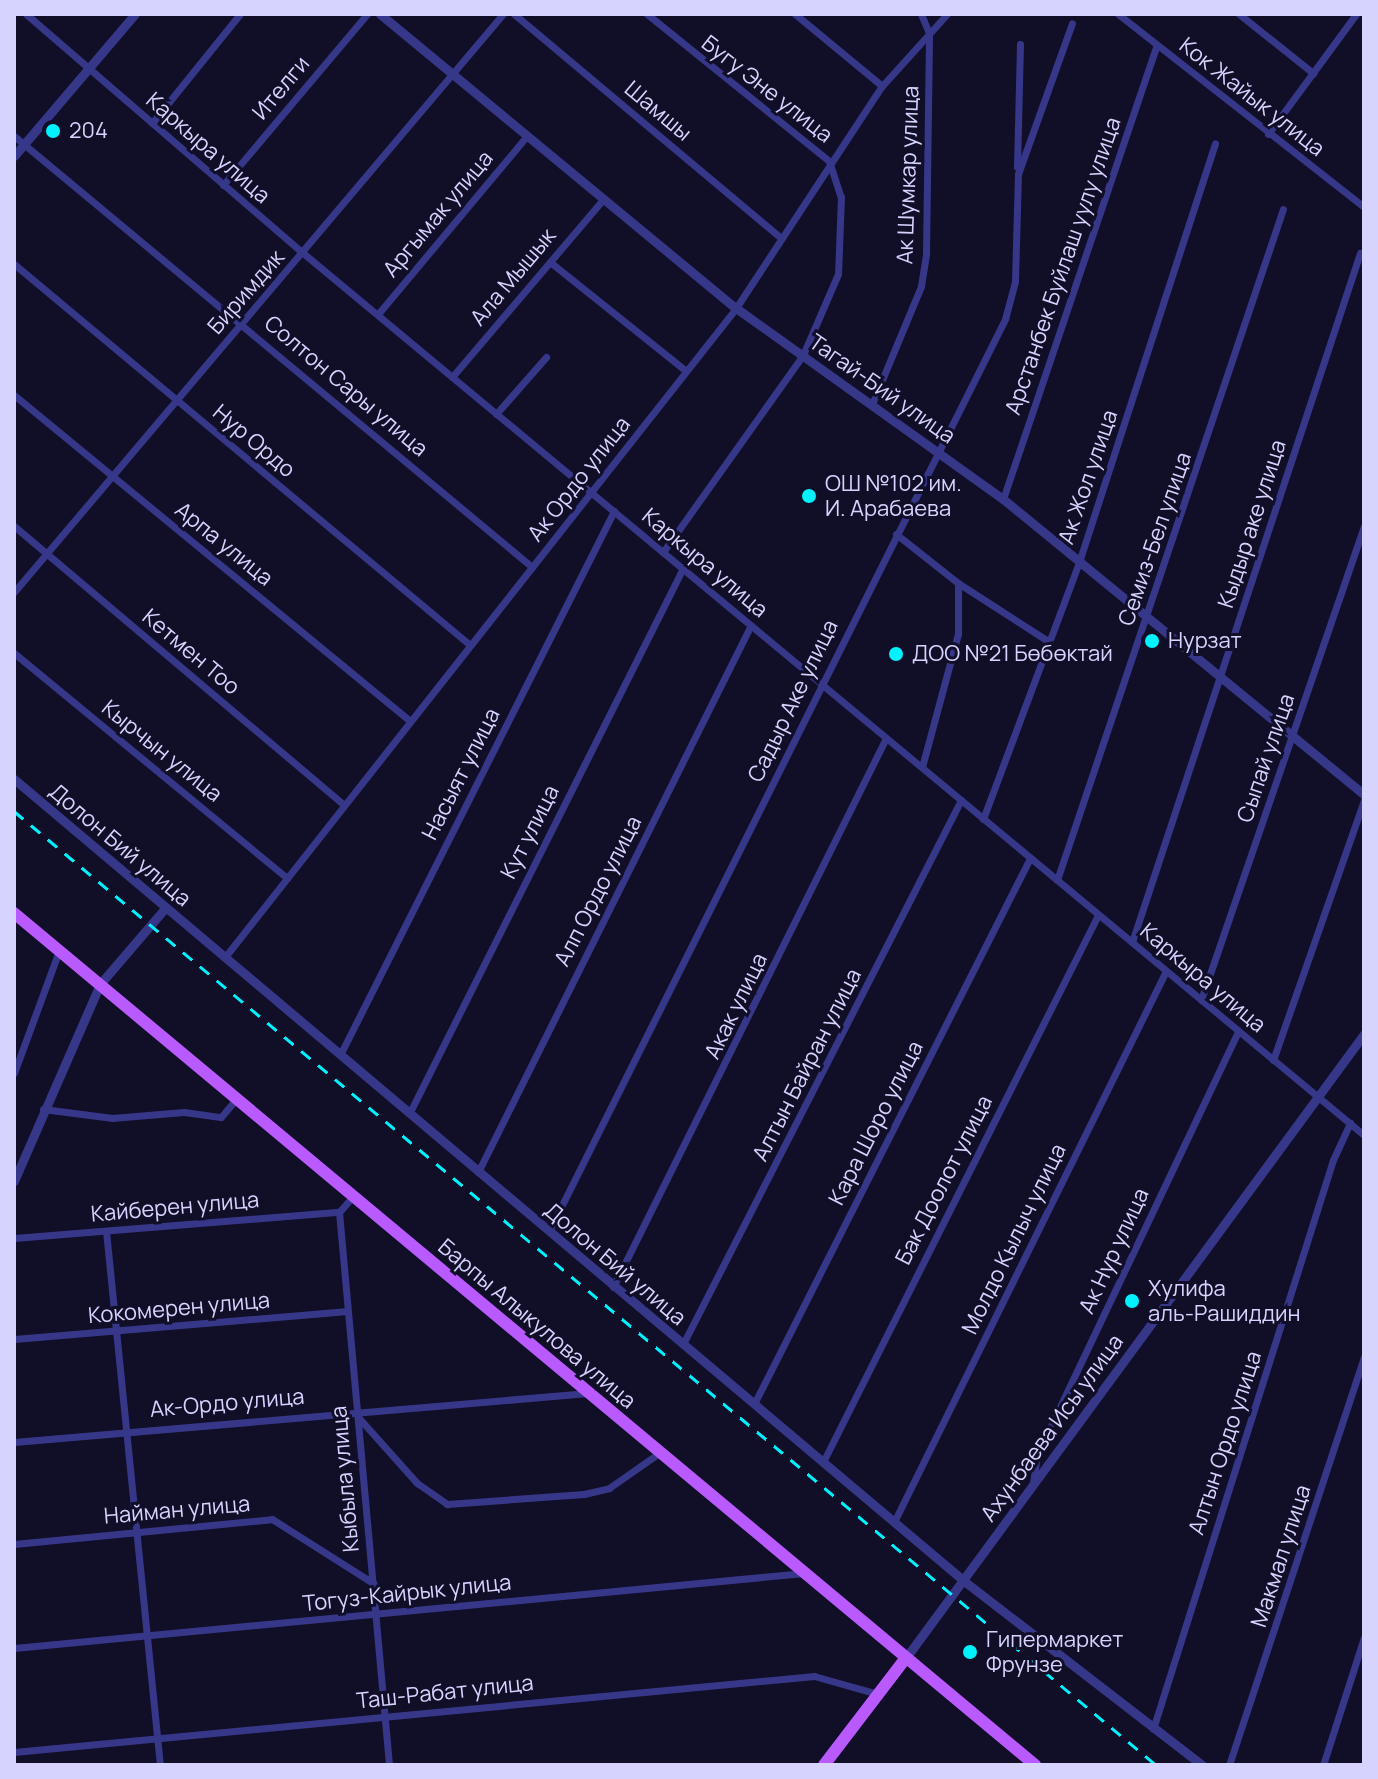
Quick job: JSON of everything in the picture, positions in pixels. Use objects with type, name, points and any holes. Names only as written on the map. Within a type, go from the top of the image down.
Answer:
[{"type":"main road","name":"Барпы Алыкулова улица","points":[[14,913],[1035,1765]]},
{"type":"main road","name":"Ахунбаева Исы улица","points":[[824,1765],[905,1659]]},
{"type":"street","name":"Каркыра улица","points":[[26,14],[303,253],[1364,1135]]},
{"type":"street","points":[[14,156],[135,14]]},
{"type":"street","points":[[152,123],[240,14]]},
{"type":"street","name":"Ителги","points":[[223,185],[367,14]]},
{"type":"street","name":"Тагай-Бий улица","points":[[380,14],[525,138],[736,308],[1003,499],[1148,614],[1364,794]]},
{"type":"street","name":"Биримдик","points":[[14,592],[503,14]]},
{"type":"street","name":"Шамшы","points":[[514,14],[779,236]]},
{"type":"street","name":"Бугу Эне улица","points":[[647,14],[829,161]]},
{"type":"street","points":[[795,14],[882,86]]},
{"type":"street","points":[[921,14],[929,33]]},
{"type":"street","name":"Ак Ордо улица","points":[[225,957],[736,308],[779,236],[882,86],[947,14]]},
{"type":"street","name":"Кок Жайык улица","points":[[1118,14],[1364,207]]},
{"type":"street","points":[[1239,14],[1313,73]]},
{"type":"street","points":[[1268,134],[1355,14]]},
{"type":"street","name":"Садыр Аке улица","points":[[1018,174],[1072,23]]},
{"type":"street","name":"Ак Шумкар улица","points":[[872,404],[921,286],[926,253],[929,33]]},
{"type":"street","name":"Садыр Аке улица","points":[[549,1231],[1005,319],[1015,281],[1020,44]]},
{"type":"street","name":"Арстанбек Буйлаш уулу улица","points":[[1003,499],[1157,45]]},
{"type":"street","name":"Солтон Сары улица","points":[[14,136],[243,323],[532,567]]},
{"type":"street","name":"Аргымак улица","points":[[378,314],[525,138]]},
{"type":"street","name":"Ак Жол улица","points":[[983,819],[1080,559],[1215,143]]},
{"type":"street","points":[[663,552],[803,355],[838,274],[841,197],[829,161]]},
{"type":"street","name":"Ала Мышык","points":[[452,377],[602,201]]},
{"type":"street","name":"Семиз-Бел улица","points":[[1057,880],[1283,209]]},
{"type":"street","name":"Кыдыр аке улица","points":[[1132,942],[1360,253]]},
{"type":"street","points":[[550,262],[686,371]]},
{"type":"street","name":"Нур Ордо","points":[[14,264],[470,645]]},
{"type":"street","points":[[496,414],[546,357]]},
{"type":"street","name":"Арпа улица","points":[[14,395],[410,721]]},
{"type":"street","name":"Насыят улица","points":[[341,1053],[614,511]]},
{"type":"street","name":"Кетмен Тоо","points":[[14,526],[344,805]]},
{"type":"street","name":"Сыпай улица","points":[[1201,1000],[1364,526]]},
{"type":"street","points":[[896,534],[958,583],[1048,641]]},
{"type":"street","name":"Кут улица","points":[[410,1112],[683,568]]},
{"type":"street","points":[[922,767],[958,634],[958,583]]},
{"type":"street","name":"Алп Ордо улица","points":[[478,1172],[751,625]]},
{"type":"street","name":"Кырчын улица","points":[[14,653],[287,878]]},
{"type":"street","name":"Акак улица","points":[[613,1287],[886,738]]},
{"type":"street","name":"Долон Бий улица","points":[[14,779],[964,1581],[1202,1765]]},
{"type":"street","name":"Алтын Байран улица","points":[[683,1344],[961,800]]},
{"type":"street","points":[[1273,1060],[1364,800]]},
{"type":"street","name":"Кара Шоро улица","points":[[754,1404],[1030,858]]},
{"type":"street","points":[[14,1181],[100,984],[166,907]]},
{"type":"street","name":"Бак Доолот улица","points":[[823,1462],[1098,915]]},
{"type":"street","points":[[14,1073],[59,951]]},
{"type":"street","name":"Молдо Кылыч улица","points":[[894,1522],[1166,971]]},
{"type":"street","name":"Ак Нур улица","points":[[1032,1489],[1037,1455],[1238,1031]]},
{"type":"street","name":"Ахунбаева Исы улица","points":[[905,1659],[1364,1034]]},
{"type":"street","points":[[43,1109],[112,1118],[184,1112],[221,1117],[236,1099]]},
{"type":"street","name":"Алтын Ордо улица","points":[[1153,1729],[1333,1160],[1350,1123]]},
{"type":"street","points":[[339,1212],[354,1195]]},
{"type":"street","name":"Кайберен улица","points":[[14,1238],[339,1212]]},
{"type":"street","name":"Кыбыла улица","points":[[339,1212],[389,1765]]},
{"type":"street","points":[[106,1231],[160,1765]]},
{"type":"street","name":"Кокомерен улица","points":[[14,1339],[348,1311]]},
{"type":"street","name":"Макмал улица","points":[[1229,1765],[1364,1356]]},
{"type":"street","name":"Ак-Ордо улица","points":[[14,1442],[588,1393]]},
{"type":"street","points":[[357,1412],[417,1483],[447,1504],[466,1506],[597,1491],[630,1476],[659,1453]]},
{"type":"street","name":"Найман улица","points":[[14,1544],[272,1519],[373,1583]]},
{"type":"street","name":"Тогуз-Кайрык улица","points":[[14,1648],[804,1573]]},
{"type":"street","points":[[1323,1765],[1364,1637]]},
{"type":"street","name":"Таш-Рабат улица","points":[[14,1752],[814,1676],[878,1694]]},
{"type":"railway","points":[[14,811],[1156,1765]]},
{"type":"place","name":"204","points":[[53,131]]},
{"type":"place","name":"ОШ №102 им. И. Арабаева","points":[[809,496]]},
{"type":"place","name":"Нурзат","points":[[1152,641]]},
{"type":"place","name":"ДОО №21 Бөбөктай","points":[[896,654]]},
{"type":"place","name":"Хулифа аль-Рашиддин","points":[[1132,1301]]},
{"type":"place","name":"Гипермаркет Фрунзе","points":[[970,1652]]}]
